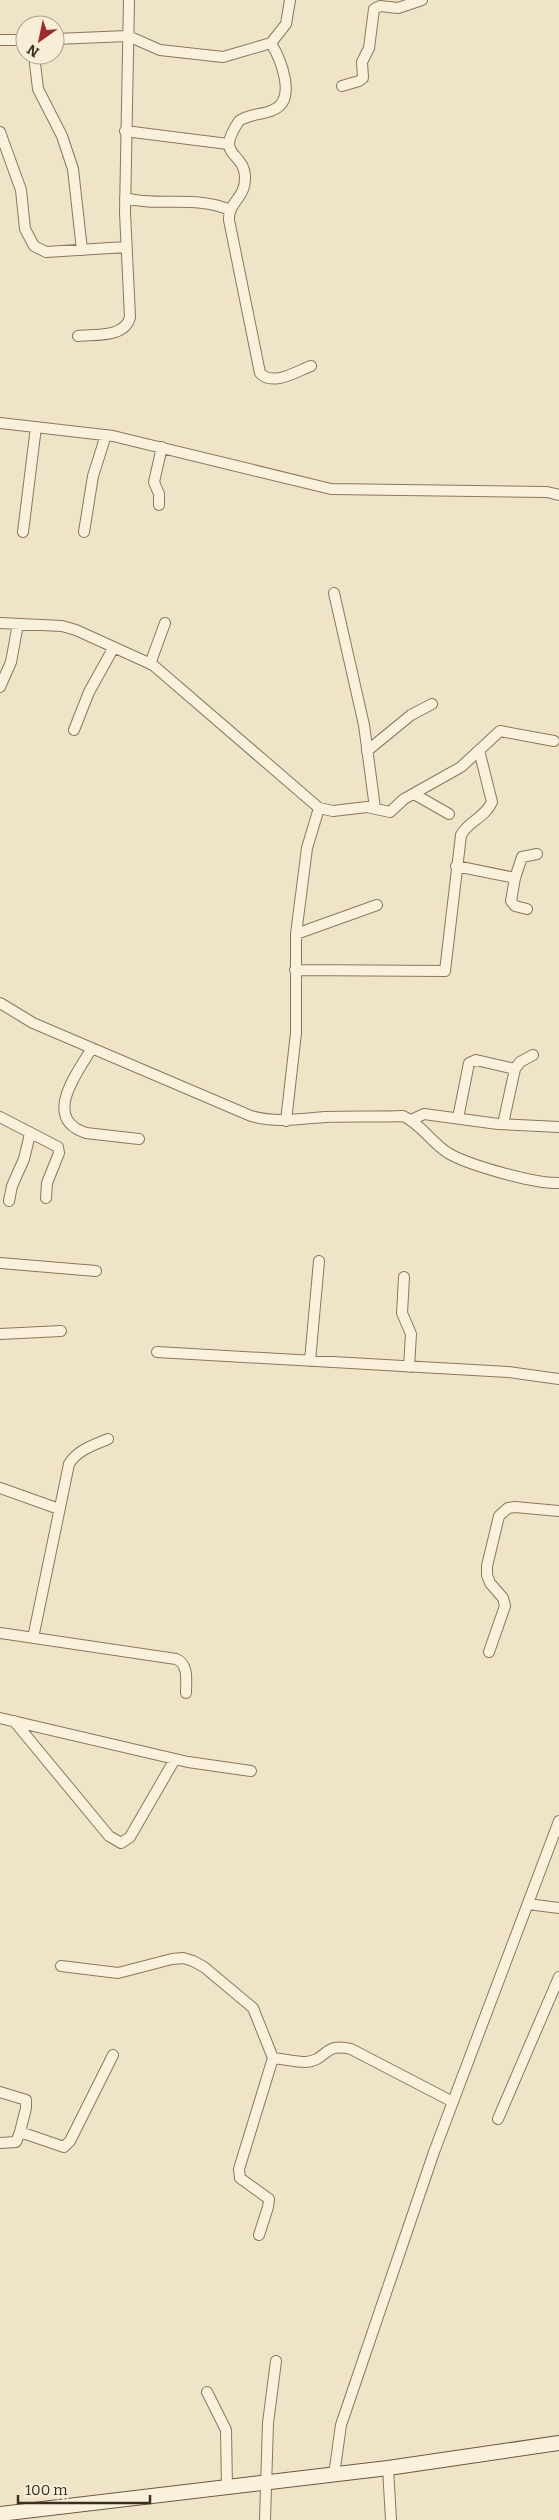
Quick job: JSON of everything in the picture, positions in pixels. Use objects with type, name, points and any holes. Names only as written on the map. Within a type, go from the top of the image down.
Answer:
[{"type":"main road","points":[[0,2514],[388,2468],[559,2443]]},
{"type":"street","points":[[78,336],[120,332],[128,324],[130,317],[125,198],[129,0]]},
{"type":"street","points":[[65,39],[128,36],[160,50],[217,58],[262,47],[270,43],[286,24],[290,0]]},
{"type":"street","points":[[342,86],[363,78],[362,62],[369,48],[374,9],[380,6],[398,8],[422,0]]},
{"type":"street","points":[[0,40],[15,40]]},
{"type":"street","points":[[228,144],[239,121],[273,110],[281,103],[285,93],[285,82],[280,59],[270,43]]},
{"type":"street","points":[[35,65],[38,89],[62,136],[73,169],[82,250]]},
{"type":"street","points":[[125,131],[228,144]]},
{"type":"street","points":[[0,132],[21,190],[23,222],[29,239],[40,250],[46,252],[126,247]]},
{"type":"street","points":[[228,144],[243,168],[245,178],[242,195],[230,210],[229,220],[260,373],[267,378],[282,378],[311,366]]},
{"type":"street","points":[[125,198],[142,202],[208,203],[230,210]]},
{"type":"street","points":[[0,422],[106,435],[331,489],[547,492],[559,495]]},
{"type":"street","points":[[23,532],[36,427]]},
{"type":"street","points":[[84,532],[92,482],[106,435]]},
{"type":"street","points":[[160,505],[159,494],[154,482],[162,448]]},
{"type":"street","points":[[334,593],[364,725],[375,808]]},
{"type":"street","points":[[0,623],[62,626],[150,664],[319,808],[333,811],[367,806],[390,812],[404,800],[461,767],[500,731],[554,741]]},
{"type":"street","points":[[0,687],[11,662],[18,624]]},
{"type":"street","points":[[150,664],[165,624]]},
{"type":"street","points":[[74,730],[89,692],[114,647]]},
{"type":"street","points":[[367,751],[411,715],[432,704]]},
{"type":"street","points":[[295,970],[445,971],[456,866],[463,830],[484,815],[492,802],[479,750]]},
{"type":"street","points":[[414,794],[449,814]]},
{"type":"street","points":[[286,1121],[296,1032],[296,934],[307,848],[319,808]]},
{"type":"street","points":[[527,909],[515,906],[511,901],[515,878],[522,857],[537,854]]},
{"type":"street","points":[[456,866],[515,878]]},
{"type":"street","points":[[296,934],[377,905]]},
{"type":"street","points":[[0,1003],[32,1023],[251,1116],[264,1120],[286,1121],[326,1117],[403,1116],[411,1120],[449,1153],[503,1173],[544,1183],[559,1183]]},
{"type":"street","points":[[92,1048],[64,1098],[63,1108],[70,1123],[78,1130],[86,1133],[139,1139]]},
{"type":"street","points":[[503,1124],[515,1068],[520,1062],[533,1055]]},
{"type":"street","points":[[458,1118],[469,1063],[476,1060],[515,1068]]},
{"type":"street","points":[[411,1120],[424,1114],[503,1124],[559,1126]]},
{"type":"street","points":[[0,1117],[30,1134],[55,1145],[59,1150],[47,1183],[46,1198]]},
{"type":"street","points":[[9,1201],[12,1186],[24,1159],[30,1134]]},
{"type":"street","points":[[310,1361],[318,1261]]},
{"type":"street","points":[[0,1263],[96,1271]]},
{"type":"street","points":[[404,1277],[402,1313],[411,1334],[409,1367]]},
{"type":"street","points":[[0,1334],[60,1331]]},
{"type":"street","points":[[157,1352],[508,1372],[559,1379]]},
{"type":"street","points":[[33,1638],[67,1472],[74,1456],[108,1439]]},
{"type":"street","points":[[0,1488],[59,1509]]},
{"type":"street","points":[[489,1652],[504,1606],[502,1598],[490,1583],[487,1575],[487,1566],[499,1516],[508,1508],[515,1507],[559,1511]]},
{"type":"street","points":[[0,1633],[181,1661],[186,1668],[186,1693]]},
{"type":"street","points":[[0,1718],[175,1759],[251,1771]]},
{"type":"street","points":[[14,1721],[109,1836],[122,1843],[130,1837],[175,1759]]},
{"type":"street","points":[[334,2474],[340,2425],[453,2102],[559,1821]]},
{"type":"street","points":[[528,1904],[559,1908]]},
{"type":"street","points":[[61,1966],[118,1973],[183,1958],[204,1967],[253,2008],[274,2058],[239,2174],[240,2178],[269,2199],[270,2202],[258,2235]]},
{"type":"street","points":[[498,2119],[559,1976]]},
{"type":"street","points":[[274,2058],[306,2062],[320,2056],[332,2047],[339,2046],[351,2049],[453,2102]]},
{"type":"street","points":[[20,2132],[60,2146],[67,2145],[113,2055]]},
{"type":"street","points":[[0,2092],[26,2100],[26,2108],[16,2142],[0,2143]]},
{"type":"street","points":[[265,2520],[265,2483],[270,2408],[276,2361]]},
{"type":"street","points":[[207,2392],[226,2430],[227,2487]]},
{"type":"street","points":[[388,2468],[391,2520]]}]
